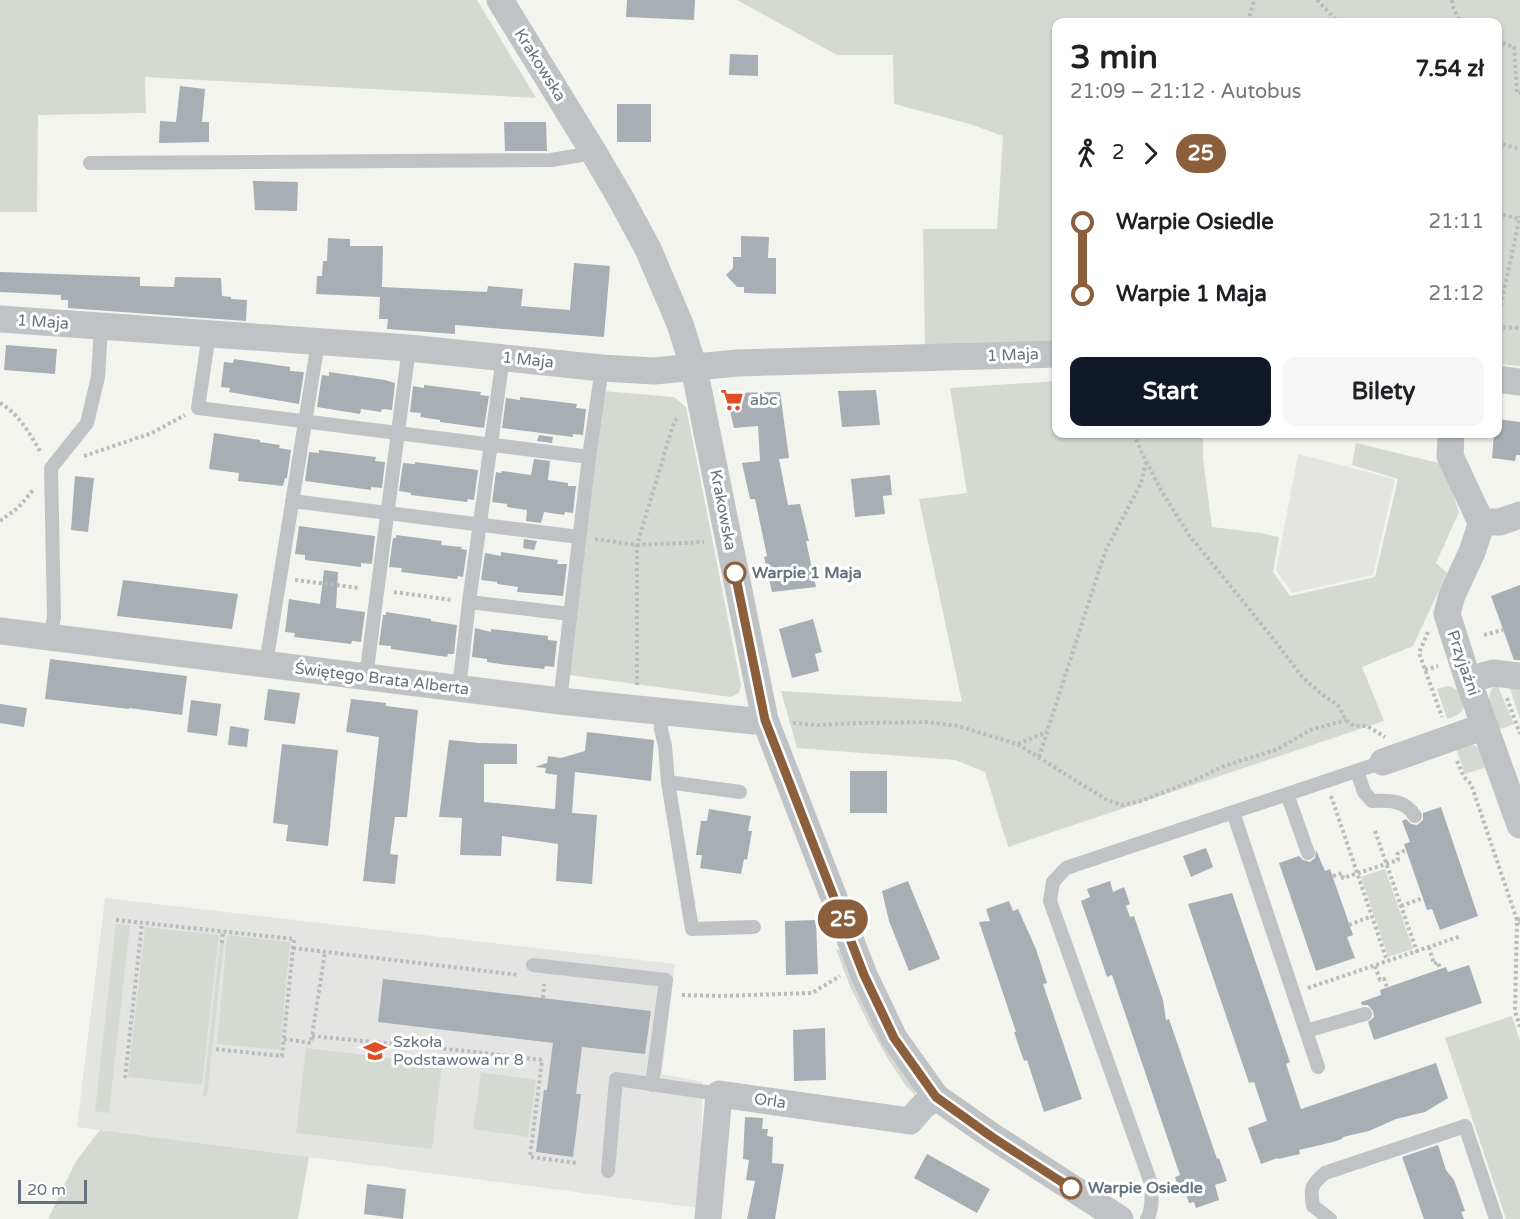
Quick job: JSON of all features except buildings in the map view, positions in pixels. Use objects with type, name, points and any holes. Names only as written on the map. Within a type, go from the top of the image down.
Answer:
[{"type":"street","name":"Krakowska","points":[[501,0],[621,199],[648,249],[680,324],[694,368],[774,721],[864,975],[894,1038],[936,1097],[992,1137],[1120,1219]]},
{"type":"street","name":"1 Maja","points":[[0,319],[409,348],[602,368],[654,371],[736,363],[1052,354]]},
{"type":"street","points":[[1502,380],[1520,382]]},
{"type":"street","points":[[1448,438],[1450,456],[1481,522],[1500,522],[1520,515]]},
{"type":"street","name":"Przyjaźni","points":[[1481,522],[1472,552],[1452,596],[1447,614],[1520,825]]},
{"type":"street","name":"Świętego Brata Alberta","points":[[0,631],[560,701],[754,721],[774,721]]},
{"type":"street","points":[[1468,680],[1493,674],[1520,676]]},
{"type":"street","points":[[1393,758],[1485,726]]},
{"type":"street","points":[[708,1219],[719,1094]]},
{"type":"street","name":"Orla","points":[[719,1094],[910,1121],[923,1106],[936,1097]]},
{"type":"lane","points":[[90,163],[551,160],[594,153]]},
{"type":"lane","points":[[50,638],[54,617],[51,468],[87,423],[98,377],[101,327]]},
{"type":"lane","points":[[209,334],[198,408],[589,458]]},
{"type":"lane","points":[[266,664],[318,342]]},
{"type":"lane","points":[[366,677],[409,348]]},
{"type":"lane","points":[[459,688],[503,357]]},
{"type":"lane","points":[[560,701],[602,368]]},
{"type":"lane","points":[[292,501],[579,537]]},
{"type":"lane","points":[[469,602],[570,614]]},
{"type":"lane","points":[[661,711],[668,782],[692,929],[754,927]]},
{"type":"lane","points":[[1147,1219],[1150,1215],[1152,1186],[1050,901],[1053,882],[1066,868],[1393,758]]},
{"type":"lane","points":[[1357,771],[1364,792],[1372,801],[1397,801],[1410,808],[1415,816]]},
{"type":"lane","points":[[668,782],[740,792]]},
{"type":"lane","points":[[1287,794],[1308,853]]},
{"type":"lane","points":[[1233,812],[1318,1067]]},
{"type":"lane","points":[[534,965],[666,980],[652,1084]]},
{"type":"lane","points":[[1306,1031],[1365,1014]]},
{"type":"lane","points":[[608,1171],[616,1079],[719,1094]]},
{"type":"lane","points":[[1330,1219],[1313,1206],[1310,1192],[1315,1181],[1325,1173],[1465,1126],[1496,1219]]},
{"type":"path","points":[[1249,18],[1254,0]]},
{"type":"path","points":[[1317,0],[1334,18]]},
{"type":"path","points":[[1452,0],[1458,18]]},
{"type":"path","points":[[1502,42],[1517,47],[1517,93],[1520,93]]},
{"type":"path","points":[[1502,144],[1520,149]]},
{"type":"path","points":[[1502,215],[1520,217],[1502,302]]},
{"type":"path","points":[[1502,326],[1520,328]]},
{"type":"path","points":[[0,403],[9,408],[34,440],[51,468]]},
{"type":"path","points":[[0,521],[18,508],[51,468],[152,433],[198,408]]},
{"type":"path","points":[[637,690],[638,545],[674,422],[681,415]]},
{"type":"path","points":[[1136,438],[1162,492],[1189,535],[1303,678],[1338,705],[1346,720],[1354,726],[1367,726],[1386,737],[1393,758]]},
{"type":"path","points":[[1039,757],[1105,552],[1140,483],[1147,461]]},
{"type":"path","points":[[579,537],[638,545],[706,542]]},
{"type":"path","points":[[1484,635],[1503,630]]},
{"type":"path","points":[[774,721],[818,725],[927,722],[958,726],[1017,744],[1107,800],[1122,805],[1141,801],[1224,766],[1278,749],[1310,730],[1346,720]]},
{"type":"path","points":[[1017,744],[1047,731]]},
{"type":"path","points":[[1292,808],[1331,795],[1387,961]]},
{"type":"path","points":[[1375,831],[1417,952]]},
{"type":"path","points":[[1333,876],[1342,873],[1343,878],[1387,864],[1398,860],[1396,854],[1406,850]]},
{"type":"path","points":[[1401,906],[1423,898]]},
{"type":"path","points":[[1349,925],[1372,916]]},
{"type":"path","points":[[116,920],[294,939],[282,1056],[214,1049]]},
{"type":"path","points":[[1519,921],[1515,1011],[1520,1027]]},
{"type":"path","points":[[125,1077],[142,923]]},
{"type":"path","points":[[222,943],[223,932]]},
{"type":"path","points":[[1305,989],[1461,936]]},
{"type":"path","points":[[1429,947],[1434,964],[1438,962],[1440,969]]},
{"type":"path","points":[[293,948],[522,975]]},
{"type":"path","points":[[284,1039],[311,1043],[325,952]]},
{"type":"path","points":[[837,965],[845,985]]},
{"type":"path","points":[[1375,966],[1380,980],[1384,979],[1387,987]]},
{"type":"path","points":[[664,993],[720,996],[812,993],[841,976]]},
{"type":"path","points":[[543,998],[544,985]]},
{"type":"path","points":[[312,1036],[542,1060],[530,1157],[577,1163]]},
{"type":"shaded area","points":[[0,0],[477,0],[536,98],[145,77],[146,113],[38,115],[37,212],[0,212]]},
{"type":"shaded area","points":[[737,0],[1520,0],[1520,366],[1502,364],[1502,18],[1052,18],[1052,342],[925,347],[923,229],[997,229],[1003,136],[970,124],[894,104],[893,55],[837,55]]},
{"type":"shaded area","points":[[1052,381],[1052,438],[1203,438],[1203,459],[1212,527],[1279,537],[1273,572],[1290,596],[1375,577],[1398,479],[1352,465],[1356,443],[1443,464],[1459,512],[1436,563],[1447,573],[1413,646],[1362,667],[1384,721],[1008,847],[985,772],[955,760],[797,748],[781,691],[962,702],[919,499],[967,493],[950,388]]},
{"type":"shaded area","points":[[603,391],[674,397],[686,407],[741,685],[739,693],[731,697],[569,675]]},
{"type":"shaded area","points":[[1298,454],[1395,479],[1373,575],[1292,593],[1276,570]]},
{"type":"shaded area","points":[[1520,681],[1520,719],[1509,686]]},
{"type":"shaded area","points":[[1497,684],[1514,724],[1498,730],[1489,700],[1491,689]]},
{"type":"shaded area","points":[[1447,686],[1462,695],[1464,703],[1460,713],[1447,719],[1437,689]]},
{"type":"shaded area","points":[[1469,743],[1479,749],[1487,767],[1465,774],[1456,748]]},
{"type":"shaded area","points":[[1385,869],[1413,949],[1388,957],[1361,877]]},
{"type":"shaded area","name":"Szkoła Podstawowa nr 8","points":[[105,898],[675,964],[662,1074],[703,1082],[699,1208],[77,1127]]},
{"type":"shaded area","points":[[116,924],[130,925],[109,1113],[95,1111]]},
{"type":"shaded area","points":[[145,927],[219,935],[202,1085],[128,1077]]},
{"type":"shaded area","points":[[227,935],[290,942],[280,1050],[217,1044]]},
{"type":"shaded area","points":[[220,942],[224,943],[207,1097],[203,1096]]},
{"type":"shaded area","points":[[836,949],[843,951],[916,1091],[915,1095],[906,1086],[888,1059],[871,1029],[849,984]]},
{"type":"shaded area","points":[[1512,1016],[1520,1041],[1520,1219],[1506,1219],[1445,1038]]},
{"type":"shaded area","points":[[306,1048],[442,1064],[432,1149],[296,1133]]},
{"type":"shaded area","points":[[481,1072],[536,1080],[528,1137],[473,1129]]},
{"type":"shaded area","points":[[100,1130],[309,1157],[298,1219],[48,1219],[76,1161]]},
{"type":"bus line","name":"25","points":[[735,573],[765,720],[864,975],[894,1038],[936,1097],[992,1137],[1071,1188]]},
{"type":"place","name":"abc","points":[[732,400]]},
{"type":"place","name":"Warpie 1 Maja","points":[[735,573]]},
{"type":"place","name":"Szkoła Podstawowa nr 8","points":[[375,1051]]},
{"type":"place","name":"Warpie Osiedle","points":[[1071,1188]]}]
